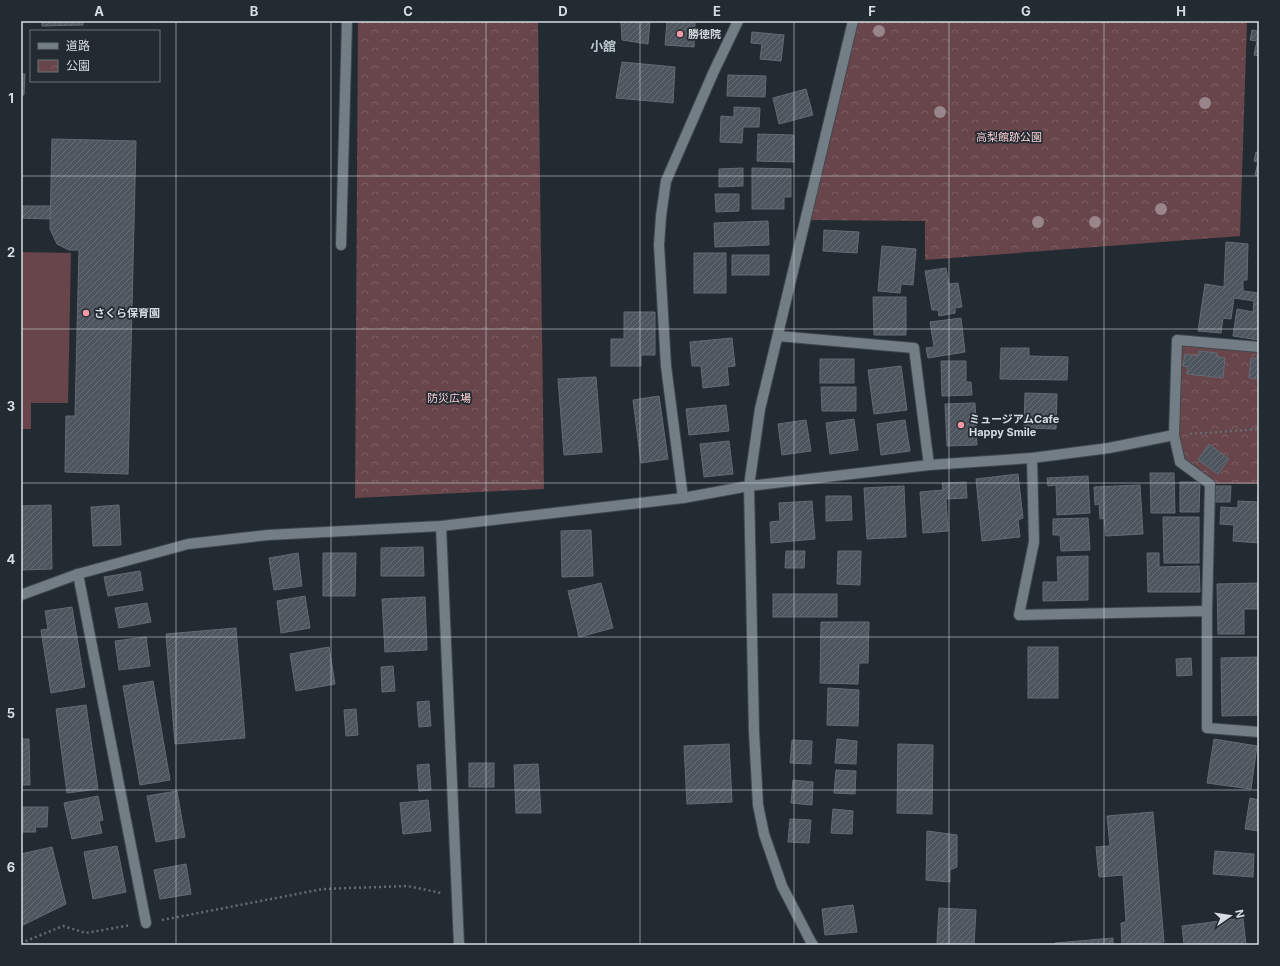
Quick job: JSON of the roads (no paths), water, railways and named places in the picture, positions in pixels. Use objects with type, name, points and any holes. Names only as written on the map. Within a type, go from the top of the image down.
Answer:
[{"type":"street","points":[[341,245],[347,21]]},
{"type":"street","points":[[683,498],[666,366],[659,245],[661,216],[666,181],[714,71],[738,21]]},
{"type":"street","points":[[814,945],[782,886],[764,834],[758,805],[754,732],[749,486],[760,409],[853,21]]},
{"type":"street","points":[[778,336],[914,348],[928,465]]},
{"type":"street","points":[[1259,347],[1177,340],[1174,435],[1180,462],[1210,484],[1207,611],[1207,728],[1259,732]]},
{"type":"street","points":[[21,595],[78,574],[188,544],[268,536],[441,526],[683,498],[749,486],[928,465],[1032,458],[1109,448],[1174,435]]},
{"type":"street","points":[[1032,458],[1034,542],[1019,615],[1207,611]]},
{"type":"street","points":[[441,526],[459,945]]},
{"type":"street","points":[[78,574],[146,923]]},
{"type":"place","name":"勝徳院","points":[[680,34]]},
{"type":"place","name":"さくら保育園","points":[[86,313]]},
{"type":"place","name":"ミュージアムCafe Happy Smile","points":[[961,425]]},
{"type":"district","name":"小舘","points":[[603,46]]},
{"type":"park label","name":"高梨館跡公園","points":[[1009,137]]},
{"type":"park label","name":"防災広場","points":[[449,398]]}]
